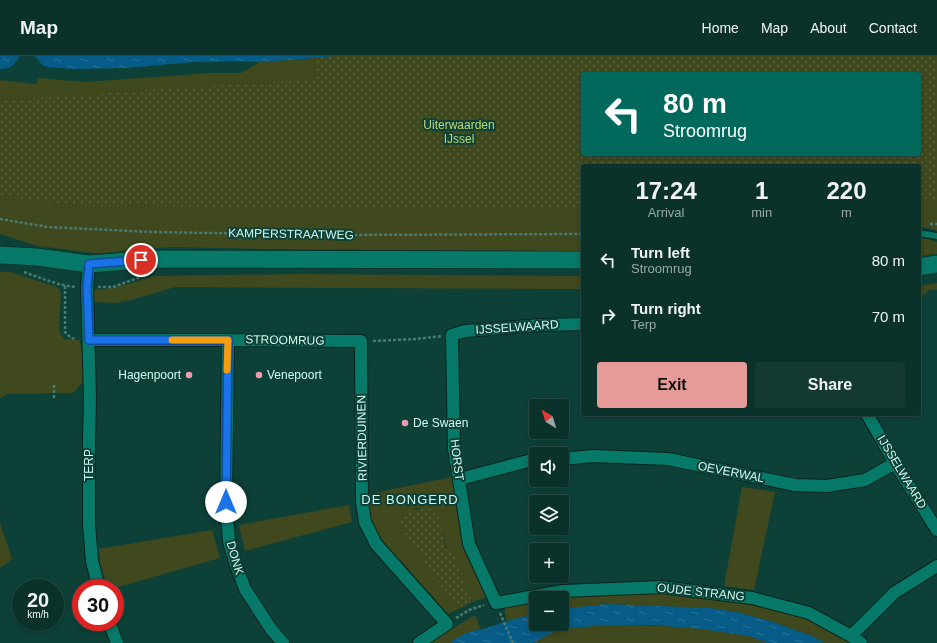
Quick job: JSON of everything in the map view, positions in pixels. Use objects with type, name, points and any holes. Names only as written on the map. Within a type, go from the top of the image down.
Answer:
[{"type":"main road","name":"KAMPERSTRAATWEG","points":[[0,255],[37,257],[89,264],[154,259],[581,260]]},
{"type":"main road","points":[[921,267],[937,264]]},
{"type":"street","name":"TERP","points":[[89,264],[87,287],[90,398],[89,524],[92,561],[97,579]]},
{"type":"street","name":"IJSSELWAARD","points":[[452,335],[473,330],[541,325],[581,324]]},
{"type":"street","name":"HORST","points":[[452,335],[454,448],[469,544],[496,603]]},
{"type":"street","name":"STROOMRUG","points":[[89,340],[361,341]]},
{"type":"street","name":"DONK","points":[[228,340],[226,502],[229,541],[245,589],[270,629],[283,643]]},
{"type":"street","name":"RIVIERDUINEN","points":[[361,341],[362,502],[365,522],[376,544],[447,624]]},
{"type":"street","name":"IJSSELWAARD","points":[[868,416],[895,463],[937,530]]},
{"type":"street","name":"OEVERWAL","points":[[569,458],[593,456],[668,459],[796,485],[827,486],[864,480],[895,463]]},
{"type":"street","points":[[460,479],[529,461]]},
{"type":"street","points":[[851,636],[894,593],[937,566]]},
{"type":"street","name":"OUDE STRANG","points":[[496,603],[563,591],[661,587],[752,598],[809,613],[861,643]]},
{"type":"street","points":[[419,643],[447,624]]},
{"type":"street","points":[[112,631],[117,643]]},
{"type":"lane","points":[[921,233],[937,236]]},
{"type":"path","name":"KAMPERSTRAATWEG","points":[[0,219],[48,227],[152,232],[338,235],[581,234]]},
{"type":"path","points":[[65,286],[65,332],[71,338],[89,340]]},
{"type":"path","points":[[361,341],[452,335]]},
{"type":"path","points":[[54,385],[54,398]]},
{"type":"path","points":[[447,624],[469,610],[496,603]]},
{"type":"path","points":[[502,620],[513,643]]},
{"type":"green space","name":"Uiterwaarden IJssel","points":[[334,56],[937,56],[937,231],[930,228],[921,227],[921,164],[581,164],[581,251],[171,247],[94,253],[38,246],[0,234],[0,80],[35,84],[39,78],[84,82],[211,73],[241,73],[260,62]]},
{"type":"green space","name":"Uiterwaarden IJssel","points":[[334,56],[937,56],[937,202],[921,201],[921,164],[581,164],[581,209],[394,207],[324,209],[146,205],[100,206],[72,205],[0,195],[0,101],[315,80],[316,58]]},
{"type":"green space","points":[[921,238],[937,242],[937,254],[921,256]]},
{"type":"green space","points":[[0,272],[10,272],[57,287],[61,293],[59,329],[61,335],[65,339],[80,340],[83,357],[83,382],[73,393],[7,394],[0,398]]},
{"type":"green space","points":[[300,274],[581,276],[581,289],[175,287],[116,303],[94,302],[94,290],[128,284],[155,276]]},
{"type":"green space","points":[[937,283],[937,290],[930,290],[921,297],[921,286]]},
{"type":"green space","points":[[452,477],[462,527],[486,597],[472,602],[452,548],[447,550],[443,531],[438,518],[429,509],[413,509],[427,558],[421,561],[460,608],[448,614],[377,533],[370,518],[369,494]]},
{"type":"green space","points":[[742,487],[775,492],[754,590],[724,586]]},
{"type":"green space","points":[[349,505],[352,522],[245,551],[239,525]]},
{"type":"green space","points":[[423,508],[431,509],[438,517],[442,528],[446,550],[452,548],[472,602],[460,608],[420,561],[426,558],[426,556],[421,556],[414,548],[400,523],[410,512]]},
{"type":"green space","points":[[0,523],[12,558],[0,568]]},
{"type":"green space","points":[[212,530],[220,558],[124,585],[124,579],[105,579],[100,562],[99,549]]},
{"type":"green space","points":[[680,593],[736,600],[786,612],[813,622],[851,643],[825,643],[812,636],[773,622],[737,612],[710,608],[606,604],[569,608],[569,596]]},
{"type":"green space","points":[[529,601],[529,616],[507,621],[505,606]]},
{"type":"green space","points":[[475,615],[481,630],[475,630],[460,636],[450,643],[429,643]]},
{"type":"green space","points":[[605,625],[695,628],[751,636],[768,643],[533,643],[555,631],[569,631],[569,628]]},
{"type":"water","points":[[0,56],[20,56],[10,67],[0,69]]},
{"type":"water","points":[[34,56],[334,56],[260,62],[194,62],[127,68],[74,69],[48,67],[42,65]]},
{"type":"water","points":[[606,604],[710,608],[737,612],[773,622],[812,636],[825,643],[768,643],[749,636],[702,629],[654,625],[605,625],[569,628],[569,608]]},
{"type":"water","points":[[529,616],[529,631],[555,631],[533,643],[450,643],[468,632],[481,630]]},
{"type":"slow traffic","points":[[172,340],[228,340],[227,370]]},
{"type":"place","name":"Hagenpoort","points":[[189,375]]},
{"type":"place","name":"Venepoort","points":[[259,375]]},
{"type":"place","name":"De Swaen","points":[[405,423]]},
{"type":"district","name":"DE BONGERD","points":[[410,499]]},
{"type":"route","points":[[141,260],[89,264],[87,287],[89,340],[228,340],[226,502]]}]
